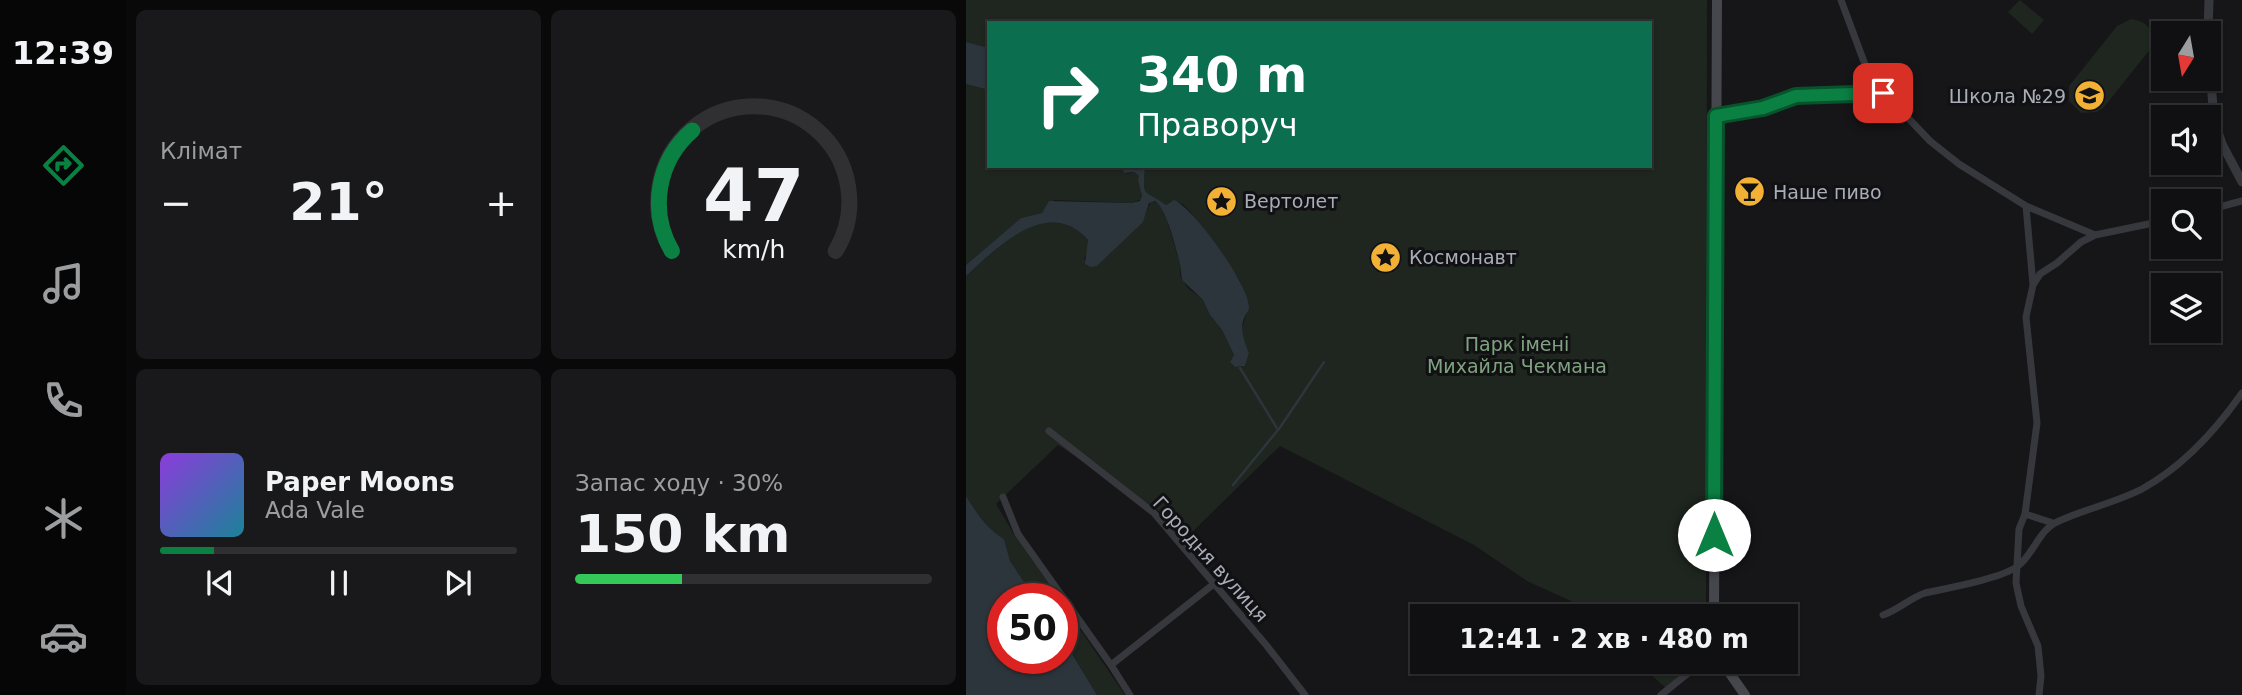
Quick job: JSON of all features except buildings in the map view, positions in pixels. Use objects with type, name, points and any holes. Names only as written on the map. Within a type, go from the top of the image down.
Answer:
[{"type":"main road","points":[[1714,604],[1717,0]]},
{"type":"main road","points":[[1730,674],[1745,695]]},
{"type":"street","points":[[1840,0],[1870,78],[1930,141],[1959,164],[2026,206],[2095,235]]},
{"type":"street","points":[[2208,21],[2209,0]]},
{"type":"street","points":[[2212,91],[2214,120],[2222,144],[2242,182]]},
{"type":"street","points":[[1716,116],[1763,108],[1796,96],[1883,93]]},
{"type":"street","points":[[2221,207],[2242,201]]},
{"type":"street","points":[[2026,206],[2033,285],[2026,317],[2038,423],[2025,514],[2019,529],[2016,583],[2021,606],[2038,646],[2041,676],[2039,695]]},
{"type":"street","points":[[2033,285],[2040,274],[2081,242],[2095,235],[2151,224]]},
{"type":"street","points":[[1883,615],[1925,593],[1989,578],[2018,566],[2053,523],[2095,509],[2143,488],[2175,467],[2228,412],[2242,393]]},
{"type":"street","name":"Городня вулиця","points":[[1048,431],[1154,513],[1215,583],[1305,695]]},
{"type":"street","points":[[1003,497],[1018,534],[1111,664],[1130,695]]},
{"type":"street","points":[[2025,514],[2053,523]]},
{"type":"street","points":[[1111,664],[1215,583]]},
{"type":"street","points":[[1661,695],[1687,674]]},
{"type":"green space","name":"Парк імені Михайла Чекмана","points":[[966,0],[1707,0],[1706,604],[1574,604],[1527,581],[1474,545],[1280,446],[1185,539],[1158,510],[1058,445],[996,504],[1048,583],[1025,583],[1010,561],[1004,539],[987,525],[966,496],[966,276],[1008,240],[1040,224],[1056,223],[1072,227],[1088,240],[1088,251],[1084,259],[1097,266],[1142,222],[1151,201],[1159,203],[1181,267],[1180,276],[1187,287],[1203,300],[1210,315],[1222,330],[1234,355],[1232,365],[1245,366],[1249,353],[1243,341],[1242,329],[1249,303],[1239,279],[1183,204],[1171,202],[1166,205],[1146,192],[1145,168],[1652,168],[1652,21],[987,21],[987,47],[966,42]]},
{"type":"green space","points":[[2020,0],[2044,20],[2032,34],[2008,12]]},
{"type":"green space","points":[[2131,19],[2141,22],[2151,32],[2151,48],[2104,107],[2097,112],[2081,113],[2069,101],[2069,86],[2117,26]]},
{"type":"green space","points":[[966,84],[987,89],[987,168],[1125,168],[1127,174],[1134,172],[1139,176],[1142,199],[1131,203],[1054,200],[1042,213],[1021,218],[966,265]]},
{"type":"green space","points":[[1078,626],[1125,695],[1097,695],[1078,663]]},
{"type":"green space","points":[[1650,674],[1687,674],[1668,690]]},
{"type":"shaded area","points":[[966,42],[987,47],[987,89],[966,84]]},
{"type":"shaded area","points":[[1125,168],[1145,168],[1146,192],[1166,205],[1174,200],[1183,206],[1206,231],[1230,265],[1240,281],[1249,306],[1242,325],[1249,353],[1245,366],[1235,367],[1230,362],[1234,355],[1222,330],[1210,315],[1203,300],[1183,281],[1170,230],[1155,201],[1149,203],[1143,222],[1097,266],[1085,264],[1088,240],[1073,227],[1056,223],[1040,224],[1008,240],[966,276],[966,265],[1021,218],[1042,213],[1049,201],[1140,201],[1142,196],[1139,176],[1134,172],[1123,171]]},
{"type":"shaded area","points":[[966,496],[987,525],[1004,539],[1010,561],[1025,583],[987,583],[987,674],[1078,674],[1078,664],[1097,695],[966,695]]},
{"type":"waterway","points":[[1279,429],[1324,362]]},
{"type":"waterway","points":[[1233,485],[1278,430],[1240,368]]},
{"type":"place","name":"Школа №29","points":[[2089,96]]},
{"type":"place","name":"Наше пиво","points":[[1750,192]]},
{"type":"place","name":"Вертолет","points":[[1221,201]]},
{"type":"place","name":"Космонавт","points":[[1386,257]]},
{"type":"route","points":[[1714,535],[1716,116],[1763,108],[1796,96],[1883,93]]}]
